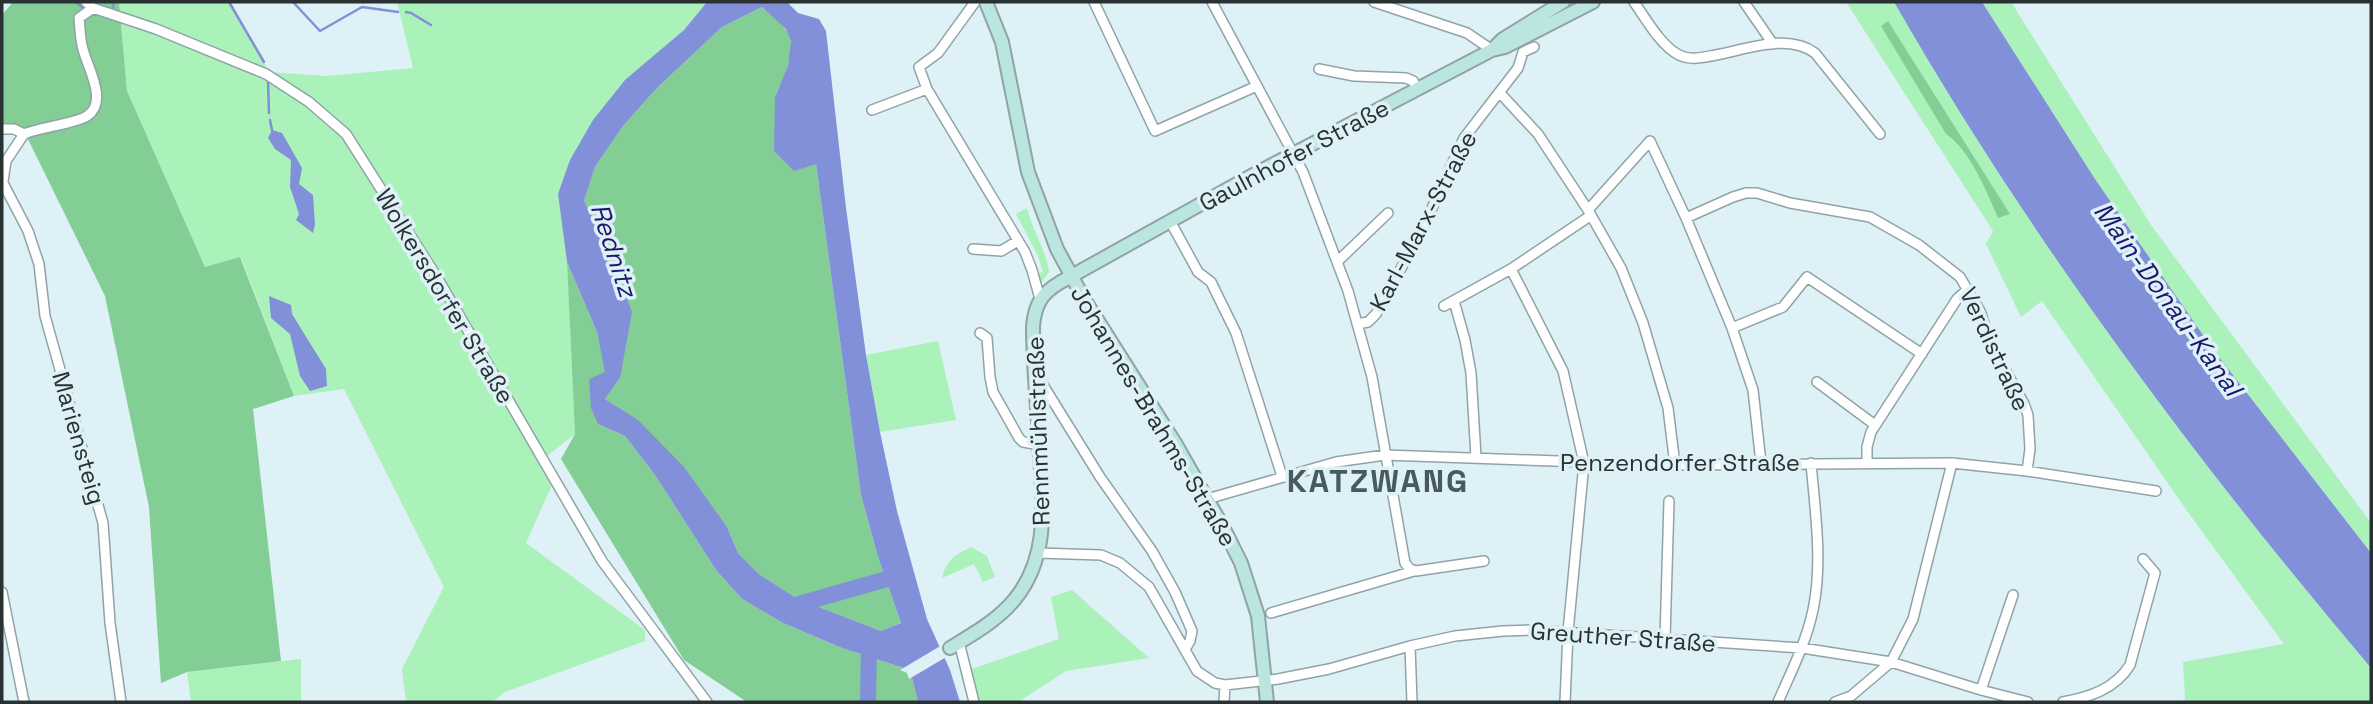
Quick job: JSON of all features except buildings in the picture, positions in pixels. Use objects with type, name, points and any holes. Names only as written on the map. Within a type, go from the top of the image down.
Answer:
[{"type":"main road","name":"Johannes-Brahms-Straße","points":[[986,2],[1000,34],[1020,143],[1048,229],[1071,277],[1144,391],[1231,540],[1249,583],[1258,616],[1267,702]]},
{"type":"main road","name":"Gaulnhofer Straße","points":[[1492,50],[1547,6],[1563,2]]},
{"type":"main road","name":"Gaulnhofer Straße","points":[[1071,277],[1294,153],[1492,50],[1505,47],[1593,2]]},
{"type":"main road","name":"Rennmühlstraße","points":[[954,645],[989,623],[1013,601],[1030,576],[1038,553],[1044,517],[1033,326],[1040,299],[1049,289],[1071,277]]},
{"type":"street","points":[[1094,2],[1155,131],[1257,86]]},
{"type":"street","points":[[1212,2],[1294,153],[1337,262],[1372,377],[1405,563],[1416,571]]},
{"type":"street","points":[[1374,2],[1467,33],[1492,50]]},
{"type":"street","points":[[1634,2],[1670,49],[1682,56],[1702,58],[1773,44],[1793,43],[1805,46],[1815,53],[1880,134]]},
{"type":"street","points":[[1744,2],[1773,44]]},
{"type":"street","points":[[3,186],[6,161],[24,134],[87,117],[95,106],[96,91],[82,47],[79,18],[90,5]]},
{"type":"street","name":"Wolkersdorfer Straße","points":[[90,5],[266,74],[309,102],[346,134],[438,279],[602,561],[707,702]]},
{"type":"street","points":[[973,5],[938,53],[919,67],[928,89],[1030,264],[1040,299]]},
{"type":"street","points":[[1547,6],[1561,19]]},
{"type":"street","name":"Karl-Marx-Straße","points":[[1357,324],[1368,322],[1376,314],[1422,230],[1464,138],[1518,68],[1522,52],[1534,47]]},
{"type":"street","name":"Gaulnhofer Straße","points":[[1320,69],[1354,76],[1406,78],[1413,82],[1418,90]]},
{"type":"street","points":[[872,110],[928,89]]},
{"type":"street","points":[[1500,93],[1538,134],[1621,268],[1643,323],[1668,408],[1675,464]]},
{"type":"street","points":[[2,130],[14,129],[24,134]]},
{"type":"street","points":[[1476,457],[1471,373],[1465,340],[1449,303],[1511,269],[1589,213],[1650,141],[1732,328],[1753,390],[1762,463]]},
{"type":"street","name":"Mariensteig","points":[[3,186],[28,231],[39,264],[45,316],[103,523],[110,623],[121,702]]},
{"type":"street","name":"Verdistraße","points":[[1686,218],[1746,193],[1870,217],[1919,245],[1960,277],[1980,311],[1991,344],[2025,404],[2029,437],[2027,471]]},
{"type":"street","points":[[1337,262],[1388,213]]},
{"type":"street","name":"Gaulnhofer Straße","points":[[1170,221],[1198,272],[1211,282],[1236,333],[1282,476]]},
{"type":"street","points":[[973,250],[999,253],[1018,241]]},
{"type":"street","points":[[1511,269],[1563,371],[1584,463],[1568,632],[1565,702]]},
{"type":"street","points":[[1732,328],[1783,307],[1807,277],[1922,354]]},
{"type":"street","points":[[1867,462],[1867,447],[1875,425],[1957,299],[1968,289]]},
{"type":"street","points":[[980,334],[987,338],[993,392],[1019,438],[1023,442],[1040,445]]},
{"type":"street","points":[[1035,377],[1044,385],[1100,477],[1152,551],[1175,592],[1192,631],[1185,649]]},
{"type":"street","points":[[1817,382],[1875,425]]},
{"type":"street","name":"Penzendorfer Straße","points":[[1207,499],[1336,462],[1385,455],[1584,463],[1952,463],[2027,471],[2156,491]]},
{"type":"street","points":[[1778,702],[1802,648],[1813,609],[1817,576],[1811,463]]},
{"type":"street","points":[[1835,702],[1851,696],[1891,662],[1913,619],[1952,463]]},
{"type":"street","points":[[1665,639],[1669,501]]},
{"type":"street","points":[[1038,553],[1101,555],[1120,563],[1149,587],[1197,671],[1224,685],[1265,680]]},
{"type":"street","points":[[2063,702],[2105,690],[2122,678],[2130,666],[2155,573],[2143,559]]},
{"type":"street","points":[[1271,613],[1416,571],[1485,561]]},
{"type":"street","points":[[2,592],[4,620],[24,702]]},
{"type":"street","points":[[1981,690],[2013,595]]},
{"type":"street","name":"Greuther Straße","points":[[1265,680],[1329,669],[1410,646],[1480,632],[1522,630],[1802,648],[1891,662],[2028,702]]},
{"type":"street","points":[[954,645],[974,702]]},
{"type":"street","points":[[1410,646],[1412,702]]},
{"type":"street","points":[[1224,685],[1224,702]]},
{"type":"green space","points":[[13,2],[119,2],[127,91],[205,267],[240,257],[294,396],[253,409],[281,661],[187,672],[161,683],[149,507],[105,296],[23,129],[2,134],[2,15]]},
{"type":"green space","points":[[119,2],[231,2],[269,72],[327,76],[413,68],[397,2],[707,2],[684,30],[668,44],[558,194],[567,262],[575,434],[547,456],[555,478],[526,543],[645,630],[645,641],[505,692],[492,702],[406,702],[402,669],[444,587],[344,389],[294,396],[241,257],[205,267],[127,91]]},
{"type":"green space","points":[[1846,2],[1894,2],[2001,177],[2118,346],[2241,510],[2371,668],[2371,702],[2180,702],[2185,699],[2183,662],[2284,644],[2185,508],[2042,301],[2021,317],[1986,244],[1993,231]]},
{"type":"green space","points":[[1982,2],[2011,2],[2151,225],[2371,523],[2371,553],[2212,348],[2095,179]]},
{"type":"green space","points":[[762,7],[782,24],[790,39],[788,64],[775,97],[816,164],[861,495],[878,557],[901,623],[881,631],[798,599],[759,574],[738,553],[727,527],[637,419],[605,399],[620,378],[584,201],[595,167],[623,126],[657,88],[722,27]]},
{"type":"green space","points":[[1888,21],[2010,214],[1998,218],[1970,161],[1946,134],[1881,26]]},
{"type":"green space","points":[[1027,208],[1049,272],[1038,287],[1036,274],[1043,272],[1038,256],[1016,214]]},
{"type":"green space","points":[[567,262],[597,332],[606,373],[589,379],[598,424],[625,436],[655,475],[716,570],[742,599],[783,623],[842,648],[910,670],[918,702],[747,702],[684,660],[561,459],[575,434]]},
{"type":"green space","points":[[938,341],[956,420],[880,432],[866,355]]},
{"type":"green space","points":[[971,547],[987,556],[995,577],[983,582],[974,564],[942,578],[952,558]]},
{"type":"green space","points":[[1072,590],[1149,658],[1066,671],[1018,702],[978,702],[969,670],[1059,639],[1051,597]]},
{"type":"green space","points":[[301,659],[301,702],[191,702],[187,672]]},
{"type":"water","points":[[707,2],[787,2],[798,13],[819,19],[826,31],[846,208],[866,355],[880,432],[897,511],[927,619],[950,670],[960,702],[918,702],[910,670],[842,648],[783,623],[742,599],[716,570],[655,475],[625,436],[598,424],[591,408],[589,379],[605,372],[597,332],[567,262],[558,194],[570,160],[593,120],[625,80],[684,30]],"holes":[[[762,7],[786,29],[791,41],[788,65],[775,97],[774,151],[794,171],[816,164],[861,495],[878,557],[901,623],[881,631],[798,599],[759,574],[738,553],[727,527],[684,467],[637,419],[605,399],[620,378],[632,312],[584,201],[595,167],[623,126],[657,88],[722,27]]]},
{"type":"water","name":"Main-Donau-Kanal","points":[[1894,2],[1982,2],[2095,179],[2212,348],[2371,553],[2371,668],[2241,510],[2118,346],[2001,177]]},
{"type":"water","points":[[272,130],[282,133],[302,168],[299,184],[313,195],[313,233],[296,220],[299,214],[290,187],[291,160],[275,149],[268,138]]},
{"type":"water","points":[[269,296],[291,305],[292,314],[326,369],[327,386],[310,391],[300,376],[290,334],[271,318]]},
{"type":"pier","points":[[942,645],[948,656],[909,679],[907,673],[900,670]]},
{"type":"waterway","points":[[75,2],[84,8]]},
{"type":"waterway","points":[[113,7],[114,2]]},
{"type":"waterway","points":[[229,2],[264,62]]},
{"type":"waterway","points":[[293,2],[320,31],[362,7],[398,12]]},
{"type":"waterway","points":[[406,12],[431,25]]},
{"type":"waterway","points":[[268,81],[269,113]]},
{"type":"waterway","points":[[270,120],[272,130]]},
{"type":"waterway","name":"Rednitz","points":[[792,606],[901,575]]},
{"type":"waterway","name":"Rednitz","points":[[868,702],[869,641]]},
{"type":"district","name":"KATZWANG","points":[[1378,481]]}]
